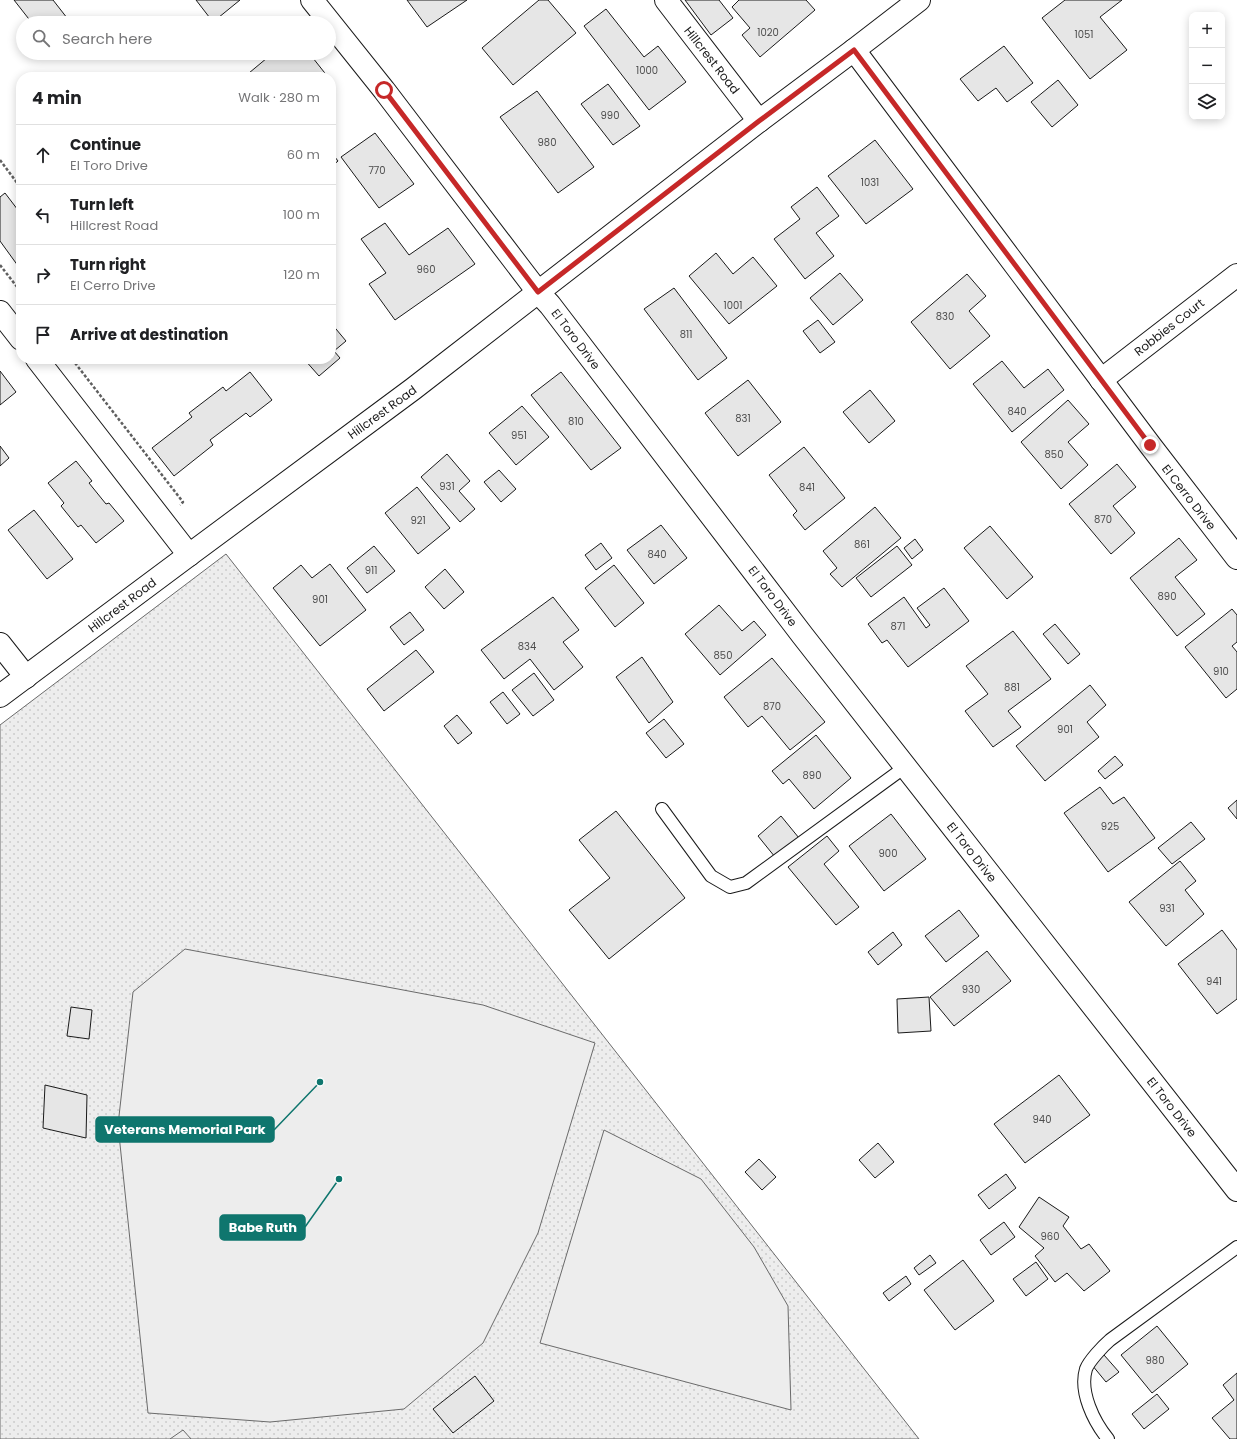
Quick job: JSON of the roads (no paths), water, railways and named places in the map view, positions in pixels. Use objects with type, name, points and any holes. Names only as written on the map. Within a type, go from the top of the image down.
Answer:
[{"type":"street","name":"El Toro Drive","points":[[312,0],[325,16]]},
{"type":"street","name":"Hillcrest Road","points":[[666,0],[759,121]]},
{"type":"street","name":"Hillcrest Road","points":[[0,696],[413,389],[759,121],[919,0]]},
{"type":"street","name":"El Toro Drive","points":[[336,30],[384,90],[807,642],[1237,1190]]},
{"type":"street","name":"El Cerro Drive","points":[[854,50],[1101,380],[1237,558]]},
{"type":"street","name":"Robbies Court","points":[[1101,380],[1237,274]]},
{"type":"street","points":[[0,312],[16,333]]},
{"type":"street","points":[[41,364],[189,555]]},
{"type":"street","points":[[0,644],[26,677]]},
{"type":"lane","points":[[662,809],[710,876],[730,887],[746,884],[905,767]]},
{"type":"lane","points":[[1108,1439],[1102,1432],[1088,1405],[1085,1384],[1086,1369],[1101,1348],[1110,1340],[1237,1247]]},
{"type":"place","name":"Veterans Memorial Park","points":[[320,1082]]},
{"type":"place","name":"Babe Ruth","points":[[339,1179]]}]
